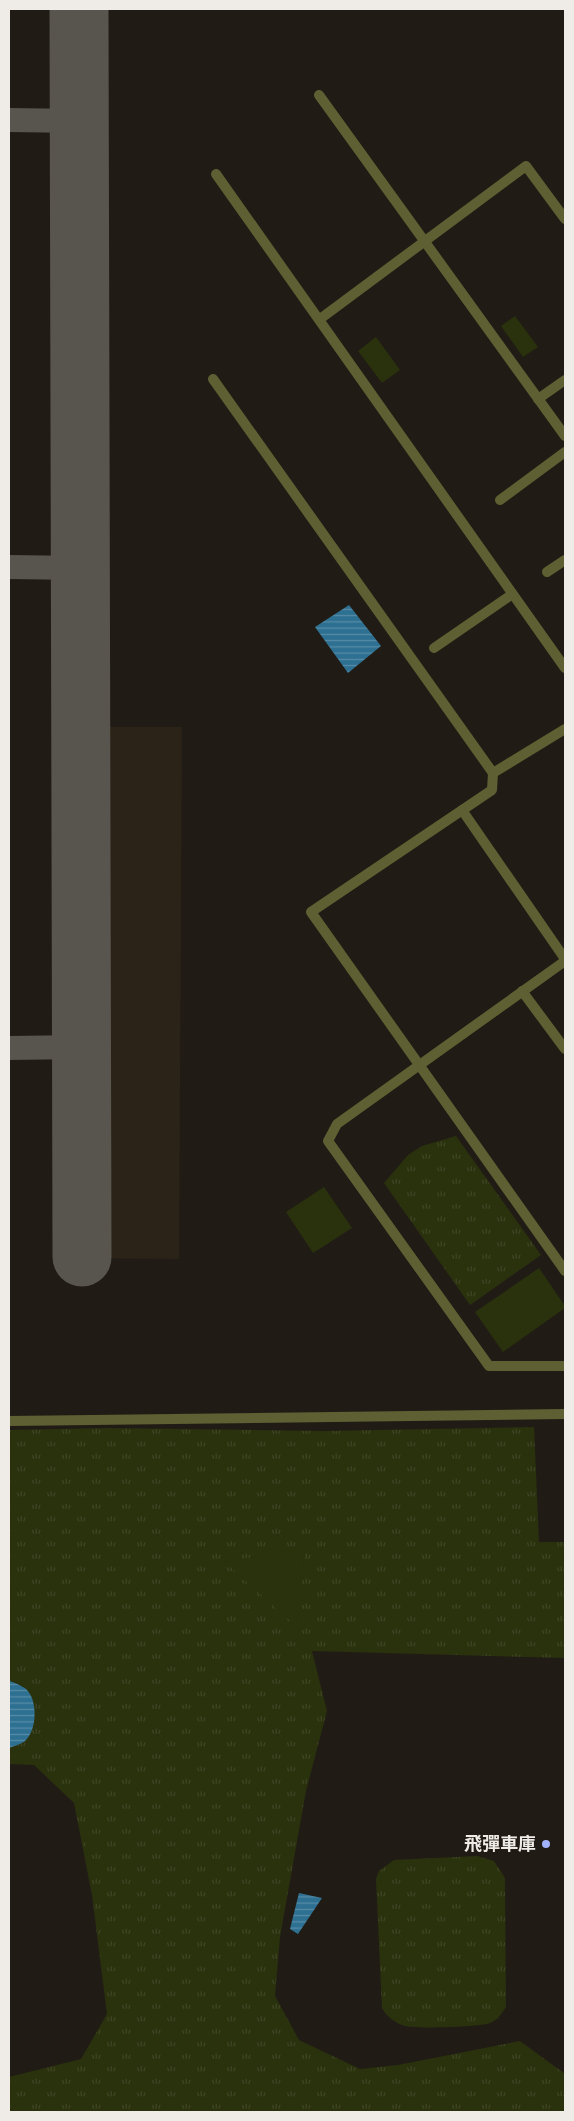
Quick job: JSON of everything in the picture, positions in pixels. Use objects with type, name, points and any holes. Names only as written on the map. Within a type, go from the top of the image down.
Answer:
[{"type":"street","points":[[319,95],[565,436]]},
{"type":"street","points":[[320,319],[526,166],[565,219]]},
{"type":"street","points":[[216,174],[565,668]]},
{"type":"street","points":[[213,380],[493,773],[492,790],[311,912],[564,1266]]},
{"type":"street","points":[[538,399],[565,380]]},
{"type":"street","points":[[500,500],[565,452]]},
{"type":"street","points":[[547,572],[565,560]]},
{"type":"street","points":[[434,648],[512,595]]},
{"type":"street","points":[[493,773],[565,728]]},
{"type":"street","points":[[462,810],[565,960],[337,1124],[328,1141],[489,1366],[565,1366]]},
{"type":"street","points":[[522,991],[565,1049]]},
{"type":"street","points":[[9,1421],[565,1414]]},
{"type":"shaded area","points":[[90,727],[182,727],[179,1259],[87,1258]]},
{"type":"green space","points":[[515,316],[538,347],[523,357],[501,326]]},
{"type":"green space","points":[[376,337],[400,370],[382,383],[358,351]]},
{"type":"green space","points":[[456,1136],[541,1255],[470,1305],[384,1183],[408,1155],[422,1146]]},
{"type":"green space","points":[[324,1187],[352,1228],[313,1253],[286,1212]]},
{"type":"green space","points":[[539,1268],[565,1308],[503,1352],[475,1312]]},
{"type":"green space","points":[[534,1427],[539,1542],[565,1542],[565,1658],[312,1651],[327,1711],[306,1791],[280,1937],[275,1996],[299,2040],[360,2069],[398,2065],[520,2041],[565,2074],[565,2112],[9,2112],[9,2077],[81,2059],[107,2014],[92,1895],[74,1803],[34,1765],[9,1764],[9,1430],[107,1428],[326,1431]]},
{"type":"green space","points":[[305,1550],[296,1626],[224,1561]]},
{"type":"green space","points":[[477,1856],[494,1861],[505,1878],[506,2007],[495,2020],[484,2024],[411,2027],[398,2023],[389,2017],[382,2008],[376,1879],[379,1871],[394,1860]]},
{"type":"water","points":[[349,605],[381,646],[348,673],[315,627]]},
{"type":"water","points":[[9,1681],[26,1689],[30,1694],[35,1714],[30,1735],[20,1744],[9,1748]]},
{"type":"water","points":[[299,1893],[322,1898],[298,1934],[290,1929]]},
{"type":"taxiway","points":[[9,120],[79,121]]},
{"type":"taxiway","points":[[9,567],[81,568]]},
{"type":"taxiway","points":[[9,1048],[82,1047]]},
{"type":"runway","points":[[79,9],[82,1257]]},
{"type":"place","name":"飛彈車庫","points":[[546,1844]]}]
